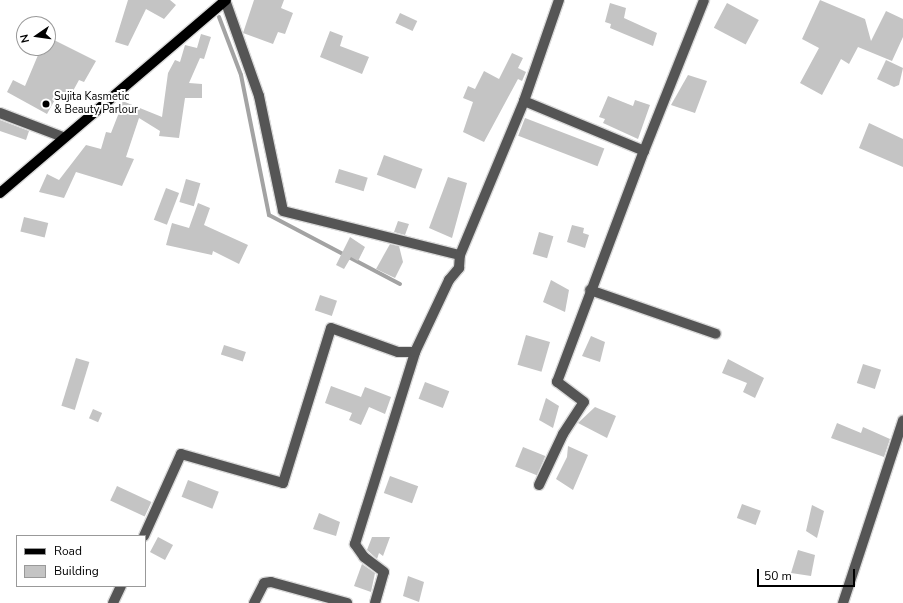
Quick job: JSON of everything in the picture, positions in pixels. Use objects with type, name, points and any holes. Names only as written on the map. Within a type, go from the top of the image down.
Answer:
[{"type":"main road","points":[[0,193],[62,137],[226,0]]},
{"type":"street","points":[[226,0],[259,96],[283,211],[460,255]]},
{"type":"street","points":[[374,603],[384,572],[364,557],[355,544],[415,352],[449,280],[459,268],[460,255],[524,101],[559,0]]},
{"type":"street","points":[[539,485],[563,434],[584,402],[557,382],[590,290],[704,0]]},
{"type":"street","points":[[524,101],[644,150]]},
{"type":"street","points":[[0,113],[62,137]]},
{"type":"street","points":[[590,290],[716,334]]},
{"type":"street","points":[[144,535],[181,454],[283,483],[331,328],[398,352],[415,352]]},
{"type":"street","points":[[843,603],[903,421]]},
{"type":"street","points":[[254,603],[264,583],[271,582],[347,603]]},
{"type":"street","points":[[113,603],[121,587]]},
{"type":"building","points":[[128,0],[170,0],[176,5],[164,19],[146,9],[128,46],[115,42]]},
{"type":"building","points":[[254,0],[284,0],[281,8],[293,13],[285,34],[278,32],[273,44],[243,33]]},
{"type":"building","points":[[820,0],[865,19],[871,41],[886,11],[903,19],[903,37],[892,61],[858,47],[849,64],[841,59],[822,95],[800,83],[819,48],[802,39]]},
{"type":"building","points":[[610,3],[626,8],[624,18],[657,33],[653,46],[610,28],[611,24],[605,22]]},
{"type":"building","points":[[727,3],[759,20],[746,45],[714,28]]},
{"type":"building","points":[[400,13],[417,21],[413,31],[395,23]]},
{"type":"building","points":[[330,31],[343,36],[340,46],[369,57],[362,74],[320,57]]},
{"type":"building","points":[[201,34],[211,37],[204,59],[200,58],[189,83],[202,84],[202,98],[185,98],[179,138],[159,136],[160,131],[139,118],[126,157],[134,159],[122,186],[76,172],[64,198],[39,192],[47,174],[59,180],[86,145],[101,149],[106,132],[111,133],[120,110],[125,110],[118,105],[120,100],[162,117],[168,73],[175,60],[180,62],[185,45],[197,48]]},
{"type":"building","points":[[56,41],[96,61],[84,82],[79,80],[68,100],[58,94],[47,114],[7,92],[13,80],[25,86],[38,56],[56,56]]},
{"type":"building","points":[[512,53],[523,58],[518,68],[526,72],[522,81],[518,79],[484,142],[463,132],[473,102],[463,98],[468,86],[475,89],[484,71],[499,79]]},
{"type":"building","points":[[886,60],[903,68],[899,85],[894,87],[877,79]]},
{"type":"building","points":[[688,75],[707,81],[695,113],[671,105]]},
{"type":"building","points":[[608,96],[633,106],[635,100],[650,105],[638,139],[603,123],[605,119],[599,117]]},
{"type":"building","points":[[525,118],[604,148],[598,166],[518,136]]},
{"type":"building","points":[[0,120],[29,131],[26,140],[0,131]]},
{"type":"building","points":[[869,123],[903,139],[903,167],[859,148]]},
{"type":"building","points":[[384,155],[423,169],[415,189],[377,175]]},
{"type":"building","points":[[339,169],[368,178],[364,191],[335,182]]},
{"type":"building","points":[[448,177],[467,183],[452,238],[429,228]]},
{"type":"building","points":[[186,179],[200,183],[194,206],[179,202]]},
{"type":"building","points":[[166,188],[179,193],[167,225],[154,220]]},
{"type":"building","points":[[198,203],[210,208],[204,225],[248,245],[239,264],[213,251],[212,255],[166,245],[172,223],[189,228]]},
{"type":"building","points":[[24,217],[48,223],[45,238],[20,232]]},
{"type":"building","points":[[398,221],[409,224],[405,235],[394,232]]},
{"type":"building","points":[[572,225],[584,228],[583,233],[589,235],[585,248],[567,242]]},
{"type":"building","points":[[539,232],[553,236],[547,258],[533,254]]},
{"type":"building","points":[[350,237],[365,247],[358,261],[351,257],[344,269],[336,265]]},
{"type":"building","points":[[390,244],[399,246],[403,262],[395,278],[376,269]]},
{"type":"building","points":[[551,280],[569,290],[565,312],[543,302]]},
{"type":"building","points":[[320,295],[337,301],[332,316],[315,310]]},
{"type":"building","points":[[526,335],[550,342],[541,372],[517,365]]},
{"type":"building","points":[[591,336],[605,342],[600,362],[582,356]]},
{"type":"building","points":[[224,345],[246,352],[243,362],[221,355]]},
{"type":"building","points":[[76,358],[89,362],[75,410],[61,406]]},
{"type":"building","points":[[728,359],[764,378],[755,398],[743,392],[747,383],[722,373]]},
{"type":"building","points":[[863,364],[881,370],[875,389],[857,383]]},
{"type":"building","points":[[425,382],[449,391],[443,408],[419,399]]},
{"type":"building","points":[[331,386],[361,397],[365,387],[391,397],[385,414],[369,407],[361,425],[349,420],[352,413],[325,403]]},
{"type":"building","points":[[546,398],[559,406],[553,428],[539,420]]},
{"type":"building","points":[[595,407],[616,416],[607,438],[578,423]]},
{"type":"building","points":[[93,409],[102,413],[98,422],[89,418]]},
{"type":"building","points":[[837,423],[861,433],[863,427],[890,439],[884,457],[831,438]]},
{"type":"building","points":[[568,446],[588,455],[573,490],[556,479],[567,457]]},
{"type":"building","points":[[523,447],[545,456],[537,475],[515,466]]},
{"type":"building","points":[[390,476],[418,486],[412,503],[384,493]]},
{"type":"building","points":[[188,480],[219,492],[212,509],[182,497]]},
{"type":"building","points":[[117,486],[151,502],[145,517],[110,501]]},
{"type":"building","points":[[742,504],[761,511],[756,525],[737,518]]},
{"type":"building","points":[[812,505],[824,511],[817,538],[806,531]]},
{"type":"building","points":[[319,513],[340,522],[336,536],[313,529]]},
{"type":"building","points":[[158,537],[173,545],[165,560],[150,552]]},
{"type":"building","points":[[372,537],[390,537],[383,556],[379,553],[377,559],[367,550]]},
{"type":"building","points":[[798,550],[815,555],[811,576],[791,573]]},
{"type":"building","points":[[362,564],[375,573],[371,592],[354,586]]},
{"type":"building","points":[[408,576],[424,582],[419,602],[403,596]]},
{"type":"waterway","points":[[219,17],[241,75],[269,215],[400,284]]},
{"type":"place","name":"Sujita Kasmetic & Beauty Parlour","points":[[46,104]]}]
